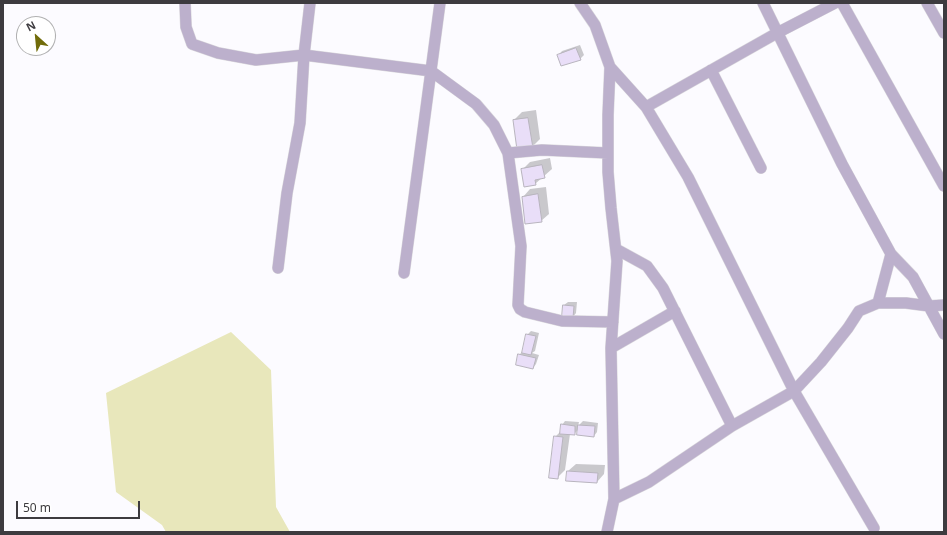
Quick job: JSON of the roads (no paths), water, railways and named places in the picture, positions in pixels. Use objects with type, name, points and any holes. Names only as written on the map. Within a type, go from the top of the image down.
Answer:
[{"type":"street","points":[[185,3],[186,27],[192,44],[218,53],[256,60],[304,55],[431,71],[476,104],[494,125],[508,153],[521,246],[518,305],[520,309],[525,312],[562,321],[613,322]]},
{"type":"street","points":[[278,268],[287,193],[300,123],[304,55],[310,3]]},
{"type":"street","points":[[404,273],[440,3]]},
{"type":"street","points":[[580,3],[595,25],[610,67],[608,152],[611,208],[617,261],[611,348],[614,499],[607,532]]},
{"type":"street","points":[[763,3],[842,164],[891,254],[912,277],[944,334]]},
{"type":"street","points":[[646,106],[777,33],[836,3]]},
{"type":"street","points":[[842,3],[944,186]]},
{"type":"street","points":[[927,3],[944,33]]},
{"type":"street","points":[[610,67],[646,106],[688,177],[794,391],[874,528]]},
{"type":"street","points":[[711,70],[761,168]]},
{"type":"street","points":[[508,153],[542,150],[608,152]]},
{"type":"street","points":[[616,249],[647,266],[663,288],[732,426]]},
{"type":"street","points":[[878,303],[891,254]]},
{"type":"street","points":[[614,499],[649,482],[732,426],[794,391],[821,362],[848,328],[859,311],[878,303],[906,303],[929,306],[944,305]]},
{"type":"street","points":[[611,348],[675,311]]}]
